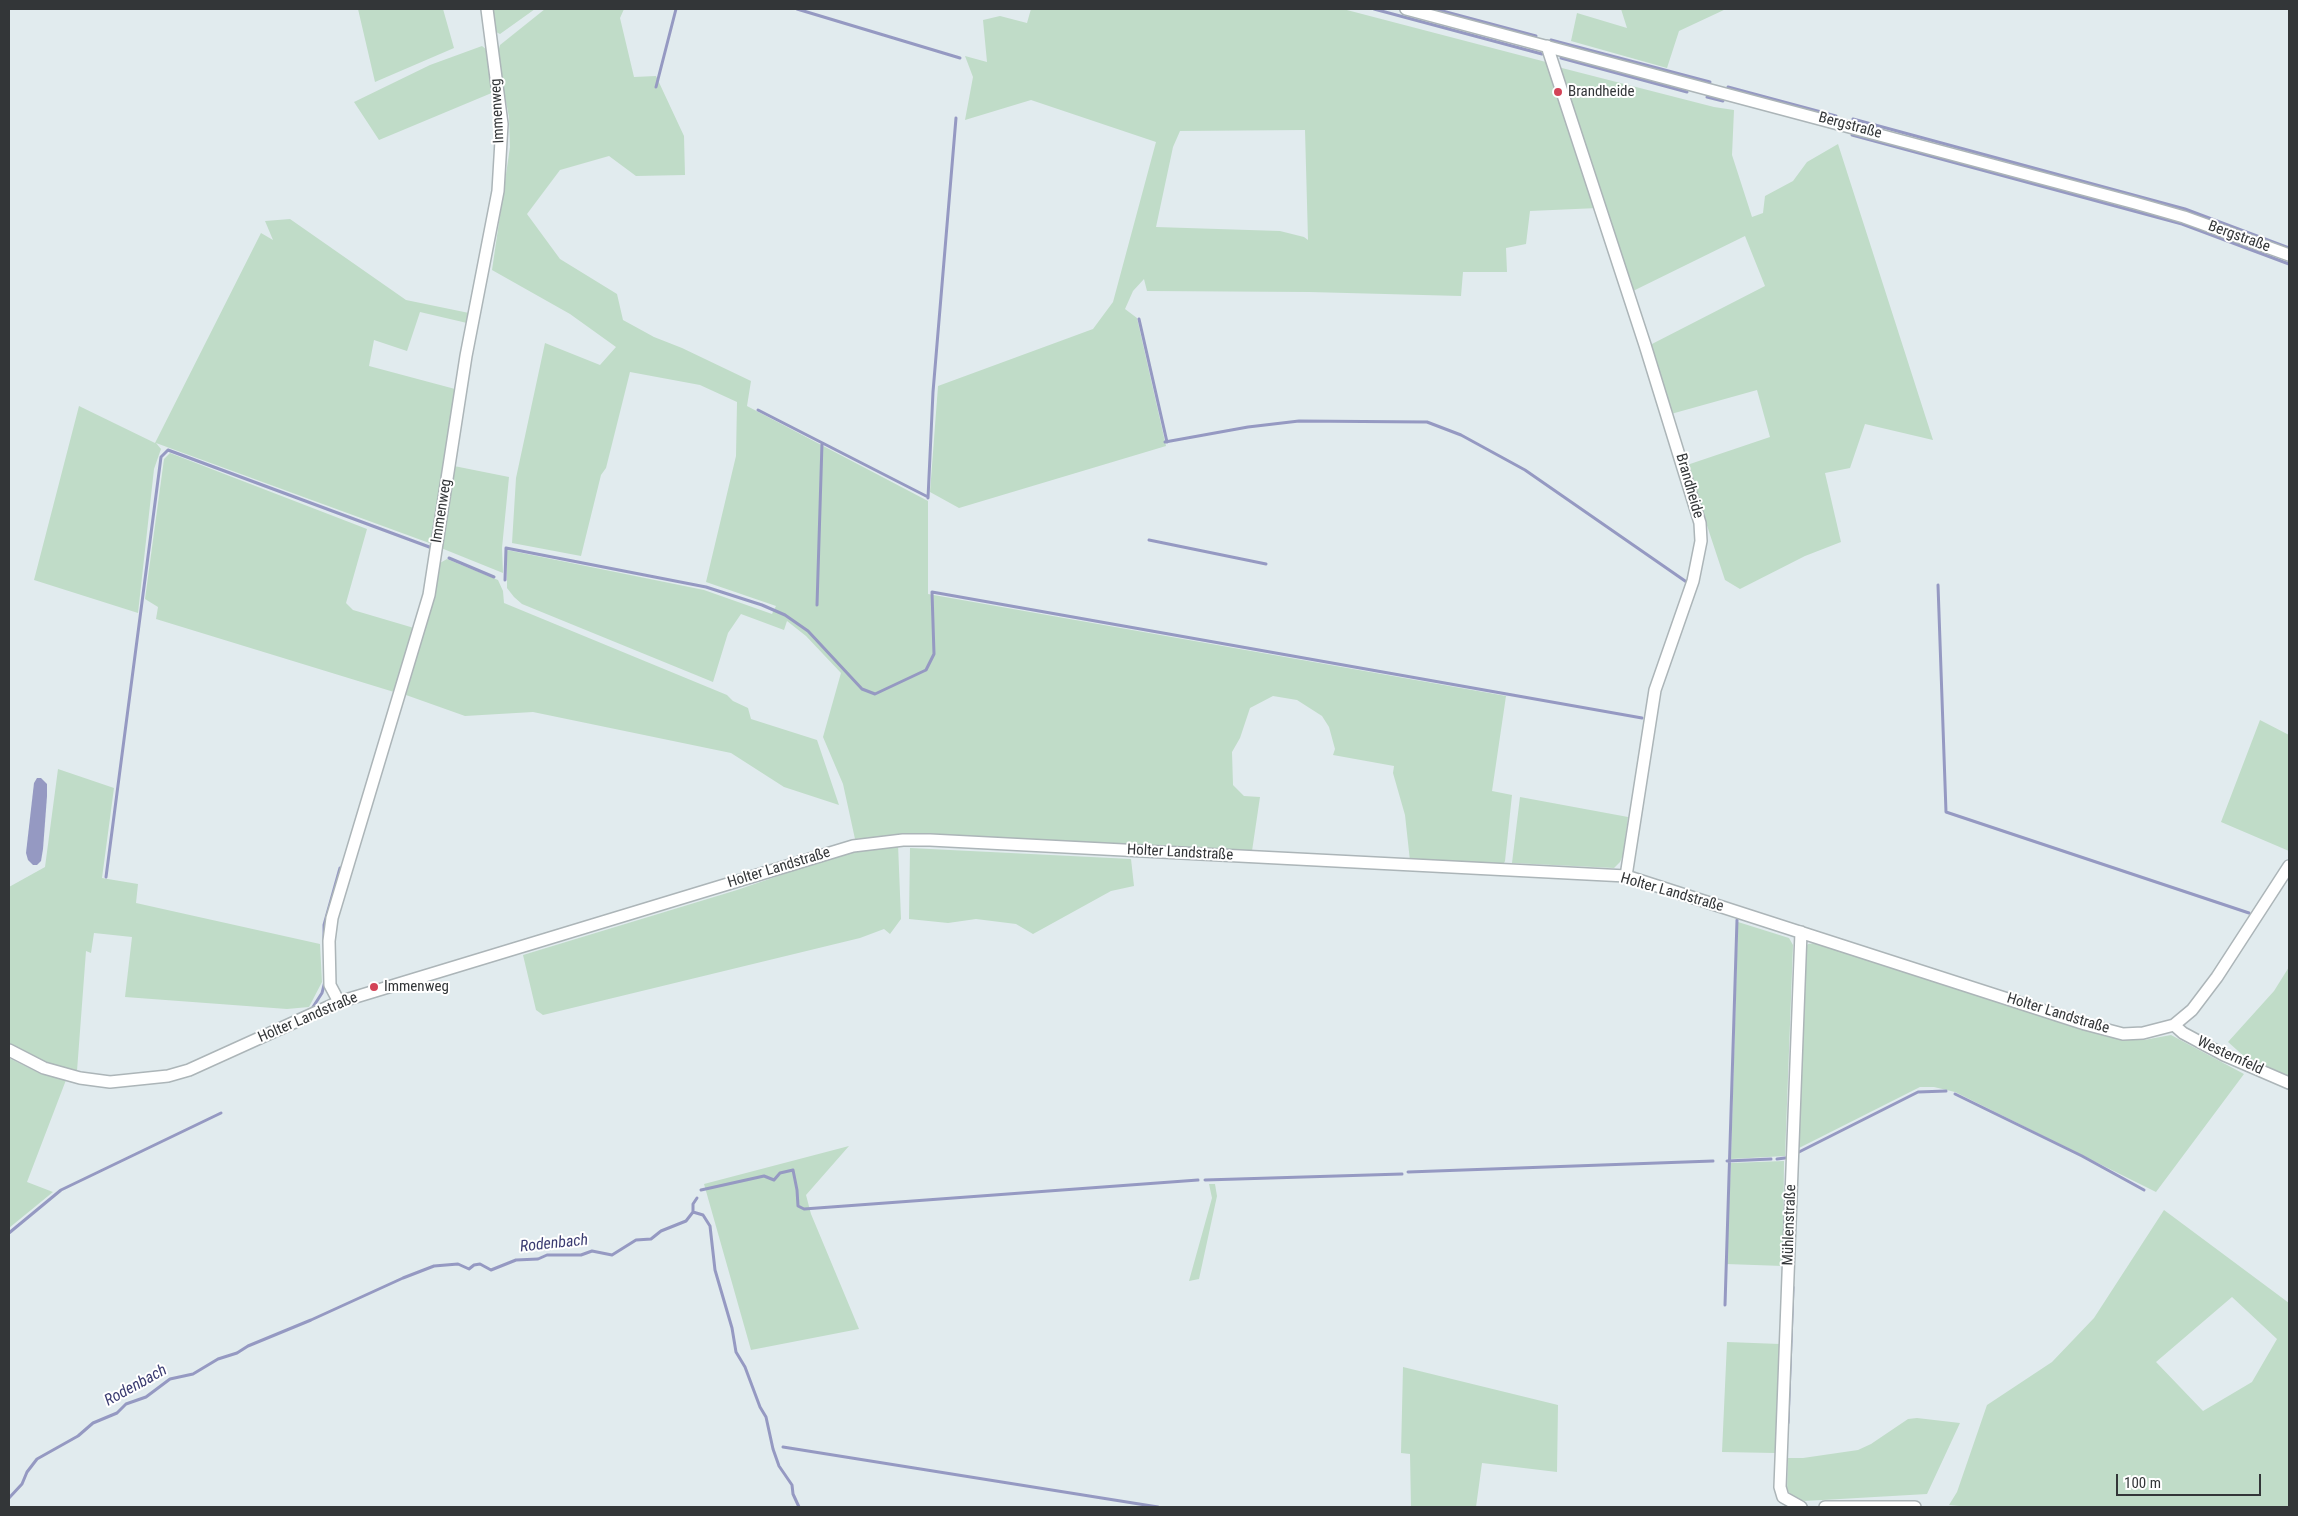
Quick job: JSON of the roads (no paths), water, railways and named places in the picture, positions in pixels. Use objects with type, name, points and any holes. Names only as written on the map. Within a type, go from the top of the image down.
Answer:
[{"type":"street","name":"Immenweg","points":[[339,1002],[330,984],[329,940],[332,918],[429,595],[466,356],[498,191],[502,124],[487,9]]},
{"type":"street","name":"Bergstraße","points":[[1406,9],[2143,205],[2201,223],[2289,255]]},
{"type":"street","name":"Brandheide","points":[[1547,46],[1644,342],[1700,523],[1701,541],[1693,581],[1655,690],[1626,876]]},
{"type":"street","name":"Holter Landstraße","points":[[9,1050],[44,1068],[80,1078],[110,1082],[152,1079],[189,1070],[339,1002],[853,846],[903,840],[1626,876],[2085,1024],[2123,1034],[2143,1033],[2174,1025],[2192,1010],[2217,976],[2289,866]]},
{"type":"street","name":"Mühlenstraße","points":[[1801,932],[1780,1487],[1783,1497],[1801,1507]]},
{"type":"street","name":"Westernfeld","points":[[2174,1025],[2183,1033],[2224,1055],[2289,1083]]},
{"type":"street","points":[[1826,1507],[1916,1507]]},
{"type":"water","points":[[37,778],[41,778],[47,784],[47,796],[41,861],[37,865],[33,865],[28,860],[26,853],[34,783]]},
{"type":"waterway","points":[[656,87],[676,9]]},
{"type":"waterway","points":[[797,9],[960,58]]},
{"type":"waterway","points":[[1374,9],[1542,54]]},
{"type":"waterway","points":[[1435,9],[1536,36]]},
{"type":"waterway","points":[[1551,40],[1710,82]]},
{"type":"waterway","points":[[1561,58],[1687,92]]},
{"type":"waterway","points":[[1728,87],[1836,116]]},
{"type":"waterway","points":[[1707,97],[1723,101]]},
{"type":"waterway","points":[[928,498],[933,392],[956,118]]},
{"type":"waterway","points":[[1853,119],[2185,209],[2289,248]]},
{"type":"waterway","points":[[1852,135],[2182,224],[2289,264]]},
{"type":"waterway","points":[[1139,319],[1167,442]]},
{"type":"waterway","points":[[758,410],[928,497]]},
{"type":"waterway","points":[[1165,442],[1248,427],[1299,421],[1427,422],[1461,435],[1525,470],[1688,583]]},
{"type":"waterway","points":[[817,605],[822,443]]},
{"type":"waterway","points":[[106,877],[161,457],[168,450],[432,548]]},
{"type":"waterway","points":[[1149,540],[1266,564]]},
{"type":"waterway","points":[[505,580],[506,548],[706,587],[762,605],[785,615],[808,631],[862,689],[875,694],[926,670],[934,654],[932,592],[1642,718]]},
{"type":"waterway","points":[[449,558],[494,577]]},
{"type":"waterway","points":[[1938,585],[1946,812],[2249,913]]},
{"type":"waterway","points":[[324,940],[324,925],[340,868]]},
{"type":"waterway","points":[[1725,1305],[1737,920]]},
{"type":"waterway","points":[[313,1007],[322,993],[325,981]]},
{"type":"waterway","points":[[1797,1153],[1918,1092],[1946,1091]]},
{"type":"waterway","points":[[1955,1094],[2082,1156],[2144,1190]]},
{"type":"waterway","points":[[9,1233],[61,1190],[221,1113]]},
{"type":"waterway","points":[[1777,1159],[1785,1158]]},
{"type":"waterway","points":[[1727,1161],[1771,1159]]},
{"type":"waterway","points":[[1408,1172],[1713,1161]]},
{"type":"waterway","points":[[701,1190],[764,1176],[774,1180],[780,1173],[793,1170],[798,1206],[804,1209],[1198,1180]]},
{"type":"waterway","points":[[1205,1180],[1402,1174]]},
{"type":"waterway","points":[[693,1212],[693,1204],[697,1198]]},
{"type":"waterway","name":"Rodenbach","points":[[693,1212],[703,1215],[710,1226],[715,1270],[732,1328],[736,1352],[745,1367],[760,1407],[766,1417],[779,1466],[792,1485],[793,1494],[799,1507]]},
{"type":"waterway","name":"Rodenbach","points":[[9,1498],[22,1484],[27,1472],[37,1459],[78,1436],[93,1423],[117,1413],[126,1404],[146,1397],[170,1379],[193,1374],[218,1359],[237,1353],[248,1346],[311,1320],[403,1278],[434,1266],[458,1264],[469,1269],[474,1265],[480,1264],[491,1270],[516,1260],[538,1259],[547,1255],[581,1255],[592,1251],[612,1255],[636,1240],[651,1239],[661,1231],[686,1221],[693,1212]]},
{"type":"waterway","points":[[1788,1423],[1793,1287]]},
{"type":"waterway","points":[[783,1447],[1158,1507]]},
{"type":"place","name":"Brandheide","points":[[1558,92]]},
{"type":"place","name":"Immenweg","points":[[374,987]]}]
